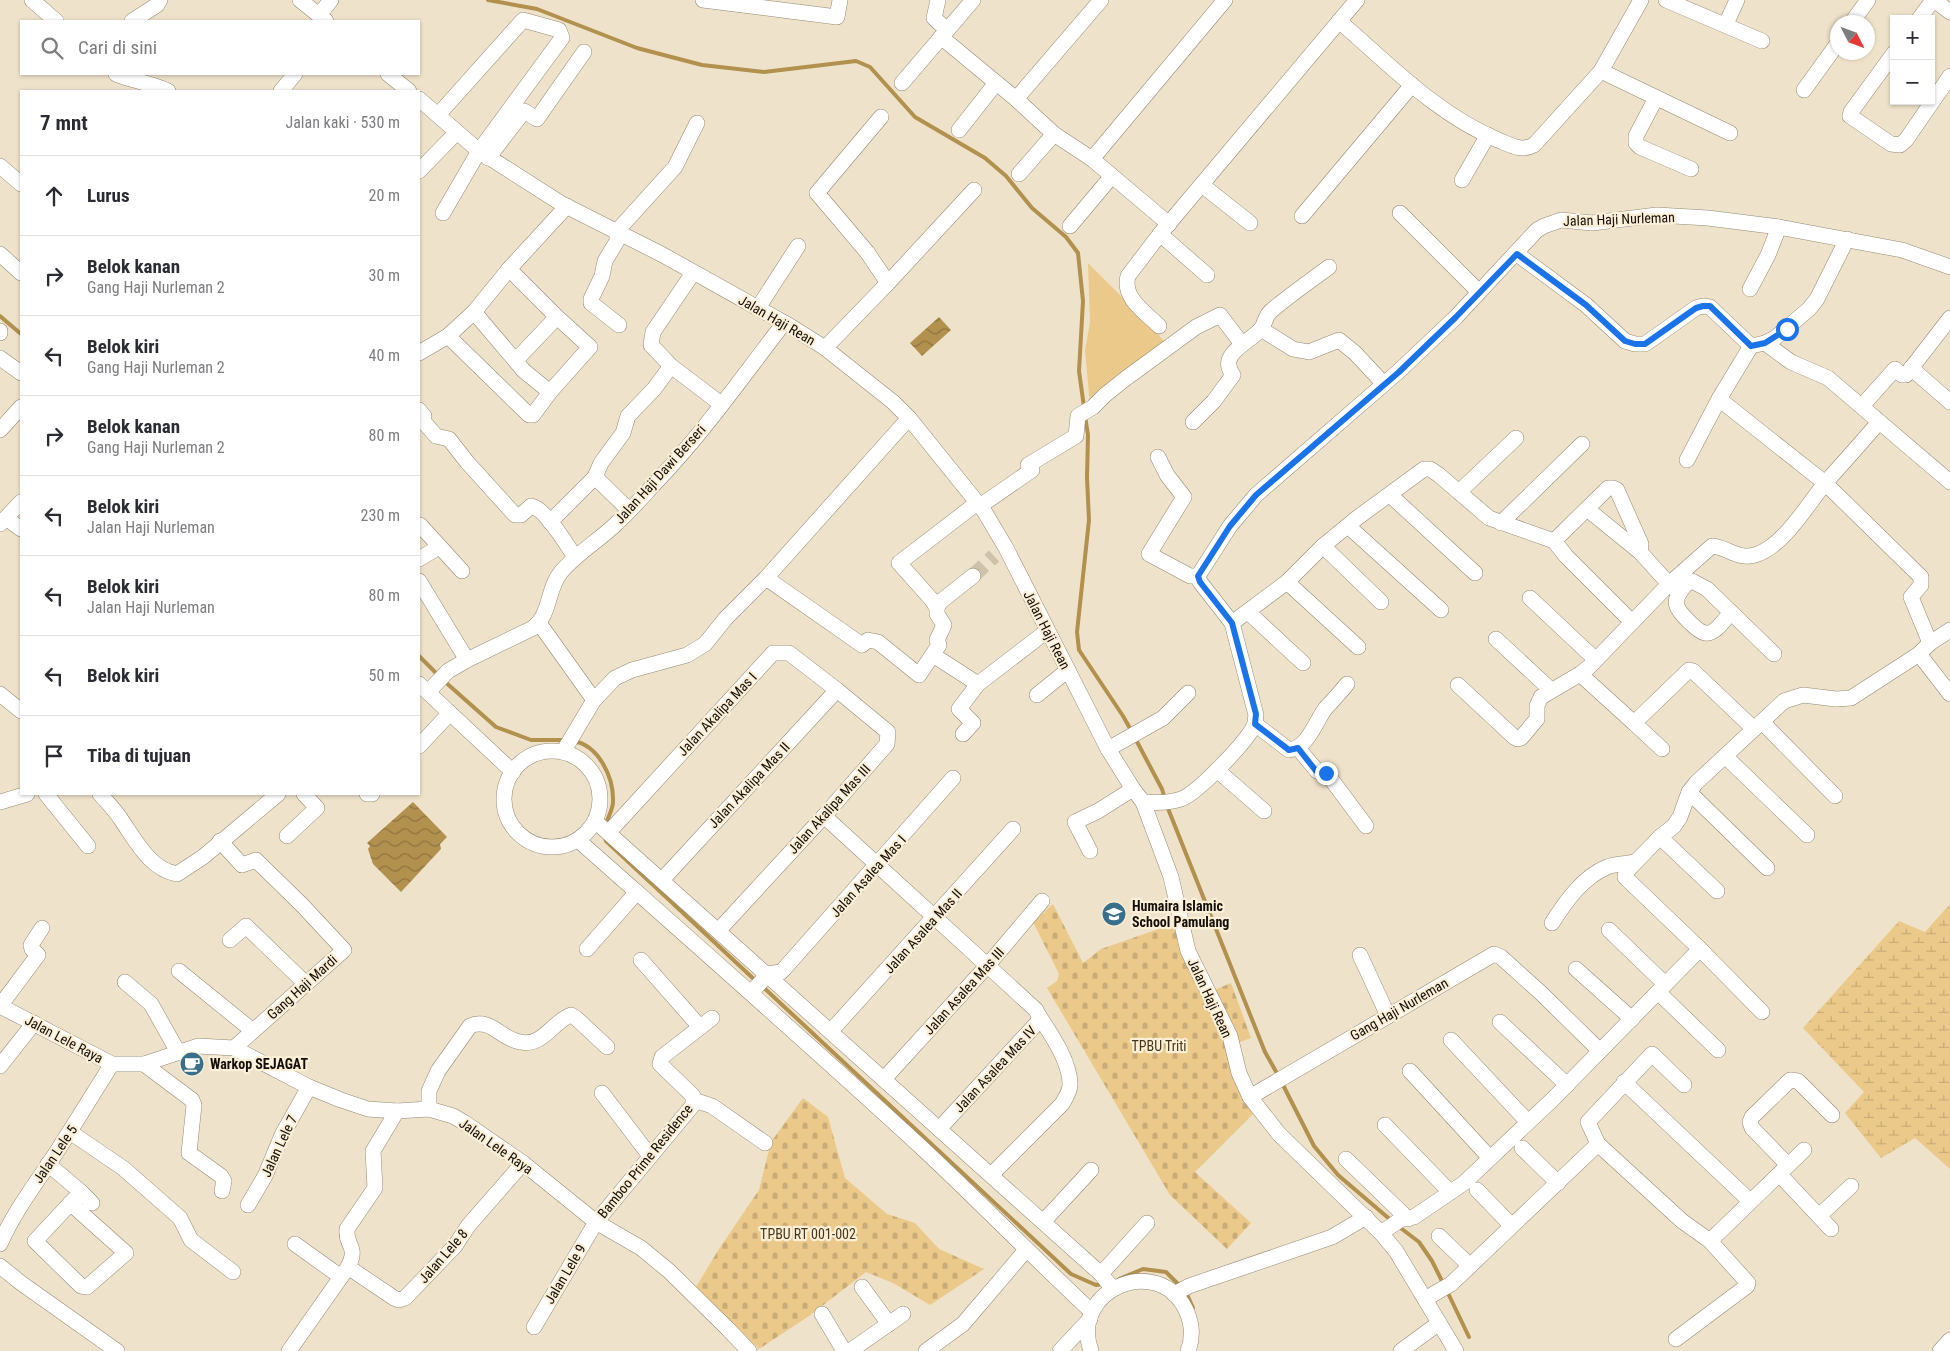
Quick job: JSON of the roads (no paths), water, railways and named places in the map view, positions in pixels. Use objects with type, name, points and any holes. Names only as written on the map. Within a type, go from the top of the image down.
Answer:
[{"type":"street","points":[[32,0],[55,20]]},
{"type":"street","points":[[134,20],[157,5],[160,0]]},
{"type":"street","points":[[300,0],[322,18],[332,0]]},
{"type":"street","points":[[703,0],[837,17],[840,0]]},
{"type":"street","points":[[938,0],[934,18],[944,33],[996,84],[1016,99],[1054,134],[1092,159],[1112,176],[1165,229],[1207,275]]},
{"type":"street","points":[[902,84],[973,0]]},
{"type":"street","points":[[1016,99],[1100,0]]},
{"type":"street","points":[[1092,159],[1225,0]]},
{"type":"street","points":[[1159,326],[1129,297],[1126,283],[1128,276],[1165,229],[1357,0]]},
{"type":"street","points":[[1339,21],[1412,85],[1445,111],[1488,135],[1521,149],[1534,145],[1601,71],[1641,0]]},
{"type":"street","points":[[1666,0],[1762,41]]},
{"type":"street","points":[[1726,24],[1737,0]]},
{"type":"street","points":[[1857,15],[1868,0]]},
{"type":"street","points":[[1922,15],[1933,0],[1950,12]]},
{"type":"street","points":[[438,116],[523,20],[559,30],[562,38],[443,213]]},
{"type":"street","points":[[483,154],[524,111],[537,119],[584,52]]},
{"type":"street","points":[[1804,90],[1830,54]]},
{"type":"street","points":[[1890,58],[1851,112],[1852,118],[1892,144],[1900,145],[1906,140],[1950,76]]},
{"type":"street","points":[[1601,71],[1730,133]]},
{"type":"street","points":[[118,75],[166,90]]},
{"type":"street","points":[[282,90],[294,75]]},
{"type":"street","points":[[389,75],[408,90]]},
{"type":"street","points":[[959,130],[996,84]]},
{"type":"street","points":[[1302,216],[1412,85]]},
{"type":"street","points":[[1656,98],[1636,136],[1636,143],[1691,169]]},
{"type":"street","name":"Jalan Haji Rean","points":[[420,100],[483,154],[567,206],[617,231],[758,308],[825,348],[909,418],[979,505],[1000,552],[1047,631],[1108,749],[1132,789],[1150,802],[1171,877],[1188,951],[1230,1036],[1239,1073],[1250,1097],[1279,1134],[1366,1218],[1394,1225],[1396,1251],[1456,1351]]},
{"type":"street","points":[[881,117],[817,193],[867,252],[888,283]]},
{"type":"street","points":[[619,325],[591,303],[590,299],[602,276],[605,261],[617,241],[617,231],[674,167],[697,123]]},
{"type":"street","points":[[420,170],[457,132]]},
{"type":"street","points":[[1020,174],[1054,134]]},
{"type":"street","points":[[1462,180],[1488,135]]},
{"type":"street","points":[[0,166],[20,183]]},
{"type":"street","points":[[1070,226],[1112,176]]},
{"type":"street","points":[[1202,185],[1250,223]]},
{"type":"street","points":[[825,348],[974,190]]},
{"type":"street","points":[[420,353],[448,336],[474,312],[509,269],[567,206]]},
{"type":"street","points":[[1400,213],[1479,292]]},
{"type":"street","name":"Jalan Haji Nurleman","points":[[1198,576],[1230,526],[1256,495],[1384,384],[1456,317],[1517,254],[1537,230],[1561,220],[1592,223],[1657,215],[1708,218],[1779,227],[1902,250],[1950,267]]},
{"type":"street","points":[[1750,289],[1768,255],[1779,227]]},
{"type":"street","points":[[1687,460],[1718,399],[1758,345],[1775,338],[1797,321],[1817,299],[1847,239]]},
{"type":"street","points":[[758,308],[798,246]]},
{"type":"street","points":[[0,254],[20,272]]},
{"type":"street","points":[[1517,254],[1586,305],[1625,341],[1635,344],[1645,344],[1684,316],[1703,306],[1710,306],[1758,345],[1828,378],[1950,482]]},
{"type":"street","points":[[1193,422],[1214,401],[1233,376],[1228,369],[1228,359],[1242,344],[1261,329],[1268,314],[1329,267]]},
{"type":"street","points":[[448,336],[531,416],[590,347],[509,269]]},
{"type":"street","points":[[693,273],[653,332],[651,345],[671,366],[721,404]]},
{"type":"street","points":[[474,312],[524,371],[550,392]]},
{"type":"street","points":[[937,608],[899,563],[979,505],[1032,470],[1028,465],[1076,436],[1083,413],[1125,379],[1196,327],[1217,315],[1222,316],[1242,344]]},
{"type":"street","points":[[516,360],[557,316]]},
{"type":"street","points":[[1862,406],[1895,369],[1904,376],[1950,318]]},
{"type":"street","name":"Jalan Haji Dawi Berseri","points":[[539,624],[543,620],[551,590],[560,574],[575,557],[619,522],[670,467],[784,323]]},
{"type":"street","points":[[1261,329],[1293,350],[1310,352],[1339,340],[1355,353],[1384,384]]},
{"type":"street","points":[[0,358],[20,372]]},
{"type":"street","points":[[550,522],[595,477],[601,463],[623,433],[628,416],[654,389],[671,366]]},
{"type":"street","points":[[1911,368],[1950,402]]},
{"type":"street","points":[[1718,399],[1825,483],[1921,577],[1921,585],[1911,597],[1930,643]]},
{"type":"street","points":[[0,430],[20,408]]},
{"type":"street","points":[[420,411],[424,416],[423,421],[436,436],[448,439],[515,515],[521,515],[534,506],[550,522],[575,557]]},
{"type":"street","points":[[566,746],[591,771],[598,786],[600,804],[595,821],[588,832],[578,840],[560,847],[541,846],[524,839],[511,825],[505,808],[505,789],[513,772],[526,759],[566,746],[594,700],[621,674],[688,654],[705,644],[726,618],[766,578],[909,418]]},
{"type":"street","points":[[1458,685],[1518,739],[1521,738],[1536,719],[1537,706],[1541,697],[1580,674],[1596,660],[1632,622],[1675,588],[1712,546],[1719,546],[1734,554],[1753,556],[1765,551],[1785,533],[1825,483],[1879,422]]},
{"type":"street","points":[[1459,492],[1516,438]]},
{"type":"street","points":[[1501,523],[1582,444]]},
{"type":"street","points":[[1150,802],[1172,801],[1183,798],[1202,785],[1251,732],[1255,724],[1256,714],[1232,623],[1200,582],[1198,576],[1190,576],[1149,554],[1184,497],[1167,475],[1158,456]]},
{"type":"street","points":[[1232,623],[1287,582],[1323,546],[1424,469],[1430,469],[1435,472],[1489,518],[1554,541],[1566,556],[1632,622]]},
{"type":"street","points":[[595,477],[629,510]]},
{"type":"street","points":[[1554,541],[1608,488],[1613,488],[1617,490],[1641,544],[1640,552]]},
{"type":"street","points":[[1390,495],[1475,573]]},
{"type":"street","points":[[20,503],[3,521],[20,529]]},
{"type":"street","points":[[1587,509],[1640,552],[1675,588],[1677,607],[1698,630],[1705,633],[1711,632],[1731,612]]},
{"type":"street","points":[[420,525],[462,571]]},
{"type":"street","points":[[1348,526],[1442,610]]},
{"type":"street","points":[[420,558],[439,546]]},
{"type":"street","points":[[1323,546],[1380,602]]},
{"type":"street","points":[[766,578],[862,645],[868,640],[878,642],[919,675],[939,645],[937,640],[944,625],[937,614],[940,602],[973,576]]},
{"type":"street","points":[[1675,588],[1696,581],[1774,654]]},
{"type":"street","points":[[1287,582],[1358,647]]},
{"type":"street","points":[[420,583],[467,660]]},
{"type":"street","points":[[1530,598],[1596,660]]},
{"type":"street","points":[[1248,612],[1304,663]]},
{"type":"street","points":[[513,772],[450,713],[428,686],[467,660],[539,624],[594,700]]},
{"type":"street","points":[[1762,1012],[1625,877],[1626,872],[1660,837],[1674,826],[1680,818],[1689,792],[1703,776],[1726,757],[1784,701],[1803,695],[1836,699],[1851,698],[1918,654],[1930,643],[1950,630]]},
{"type":"street","points":[[963,734],[973,723],[959,709],[978,684],[1047,631]]},
{"type":"street","points":[[1496,639],[1551,690]]},
{"type":"street","name":"Jalan Akalipa Mas I","points":[[609,832],[773,653],[789,653],[837,690]]},
{"type":"street","points":[[1918,654],[1950,694]]},
{"type":"street","points":[[933,656],[978,684]]},
{"type":"street","points":[[1037,695],[1068,670]]},
{"type":"street","points":[[1634,723],[1689,670],[1693,671],[1758,726],[1835,796]]},
{"type":"street","points":[[1580,674],[1662,749]]},
{"type":"street","points":[[1255,724],[1289,750],[1298,748],[1315,728],[1324,711],[1347,684]]},
{"type":"street","name":"Jalan Akalipa Mas III","points":[[718,931],[824,816],[887,744],[888,732],[837,690]]},
{"type":"street","name":"Jalan Akalipa Mas II","points":[[662,880],[837,690]]},
{"type":"street","points":[[1108,749],[1163,718],[1188,693]]},
{"type":"street","points":[[0,694],[20,709]]},
{"type":"street","points":[[420,745],[450,713]]},
{"type":"street","points":[[1298,748],[1316,771],[1328,775],[1366,826]]},
{"type":"street","points":[[1726,757],[1807,836]]},
{"type":"street","points":[[1217,770],[1264,811]]},
{"type":"street","name":"Jalan Asalea Mas I","points":[[757,998],[877,866],[953,778]]},
{"type":"street","points":[[1090,851],[1074,822],[1098,811],[1132,789]]},
{"type":"street","points":[[1689,792],[1767,868]]},
{"type":"street","points":[[0,802],[24,795]]},
{"type":"street","points":[[47,795],[88,846]]},
{"type":"street","points":[[101,795],[119,815],[142,851],[153,862],[177,874],[204,856],[277,795]]},
{"type":"street","points":[[287,836],[317,808],[305,795]]},
{"type":"street","name":"Jalan Asalea Mas IV","points":[[824,816],[1036,1010],[1038,1022],[939,1129]]},
{"type":"street","points":[[595,821],[718,931],[776,977],[831,1031],[1107,1281],[1125,1283],[1150,1282],[1163,1286],[1174,1294],[1183,1304],[1189,1317],[1192,1331],[1188,1351]]},
{"type":"street","name":"Jalan Asalea Mas II","points":[[831,1031],[1013,830]]},
{"type":"street","points":[[1660,837],[1717,891]]},
{"type":"street","points":[[578,840],[757,998],[922,1149],[1091,1315]]},
{"type":"street","name":"Gang Haji Mardi","points":[[220,841],[242,865],[256,860],[302,904],[344,950],[234,1048]]},
{"type":"street","points":[[1552,923],[1572,895],[1587,880],[1608,867],[1634,862]]},
{"type":"street","points":[[587,949],[637,892]]},
{"type":"street","name":"Jalan Asalea Mas III","points":[[884,1079],[987,966],[1042,901]]},
{"type":"street","points":[[230,940],[246,926],[306,984]]},
{"type":"street","points":[[0,1006],[38,955],[31,945],[42,928]]},
{"type":"street","points":[[1608,930],[1718,1050]]},
{"type":"street","points":[[1346,1160],[1394,1225],[1414,1216],[1464,1183],[1567,1085],[1700,949]]},
{"type":"street","name":"Gang Haji Nurleman","points":[[1250,1097],[1494,954],[1501,957],[1542,994],[1600,1051]]},
{"type":"street","points":[[1360,955],[1388,1016]]},
{"type":"street","name":"Bamboo Prime Residence","points":[[596,1222],[693,1105],[694,1100],[660,1064],[662,1057],[706,1023],[641,960]]},
{"type":"street","points":[[1576,969],[1632,1019]]},
{"type":"street","points":[[179,971],[253,1031]]},
{"type":"street","points":[[125,982],[151,1004],[178,1052]]},
{"type":"street","name":"Jalan Lele Raya","points":[[0,1006],[112,1064],[144,1064],[198,1046],[234,1048],[309,1087],[368,1109],[397,1111],[429,1110],[453,1116],[465,1122],[523,1163],[596,1222],[641,1248],[669,1271],[749,1351]]},
{"type":"street","points":[[429,1110],[428,1091],[438,1071],[470,1026],[477,1023],[484,1023],[513,1040],[522,1043],[534,1042],[542,1038],[564,1018],[570,1016],[576,1018],[607,1047]]},
{"type":"street","points":[[992,1175],[1062,1104],[1068,1094],[1070,1086],[1058,1046],[1038,1016]]},
{"type":"street","points":[[1500,1022],[1567,1085]]},
{"type":"street","points":[[0,1066],[34,1023]]},
{"type":"street","points":[[1452,1040],[1528,1122]]},
{"type":"street","points":[[1676,1339],[1747,1286],[1746,1280],[1710,1242],[1682,1221],[1598,1144],[1588,1122],[1652,1054],[1684,1084]]},
{"type":"street","name":"Jalan Lele 5","points":[[0,1244],[22,1200],[70,1132],[112,1064]]},
{"type":"street","points":[[144,1064],[192,1100],[194,1105],[189,1153],[221,1176],[224,1181],[222,1191]]},
{"type":"street","points":[[1410,1071],[1490,1158]]},
{"type":"street","points":[[1831,1229],[1818,1216],[1752,1128],[1750,1122],[1752,1117],[1790,1080],[1798,1081],[1832,1114]]},
{"type":"street","points":[[1624,1082],[1750,1201]]},
{"type":"street","name":"Jalan Lele 7","points":[[248,1205],[265,1176],[282,1136],[309,1087]]},
{"type":"street","points":[[602,1093],[650,1156]]},
{"type":"street","points":[[694,1100],[712,1106],[765,1143]]},
{"type":"street","points":[[290,1351],[354,1257],[354,1250],[346,1236],[347,1229],[375,1188],[373,1151],[397,1111]]},
{"type":"street","points":[[1385,1125],[1450,1192]]},
{"type":"street","points":[[70,1132],[123,1168],[180,1218],[191,1240],[233,1272]]},
{"type":"street","points":[[1425,1299],[1445,1288],[1470,1266],[1598,1144]]},
{"type":"street","points":[[1522,1148],[1558,1183]]},
{"type":"street","points":[[1710,1242],[1804,1150]]},
{"type":"street","name":"Jalan Lele 8","points":[[295,1244],[400,1300],[405,1298],[455,1246],[468,1226],[523,1163]]},
{"type":"street","points":[[48,1164],[126,1253],[87,1287],[81,1286],[34,1241],[76,1197]]},
{"type":"street","points":[[1042,1222],[1091,1170]]},
{"type":"street","points":[[1818,1216],[1851,1186]]},
{"type":"street","points":[[1477,1190],[1511,1225]]},
{"type":"street","points":[[76,1197],[92,1203]]},
{"type":"street","points":[[1174,1294],[1189,1286],[1332,1237],[1366,1218]]},
{"type":"street","name":"Jalan Lele 9","points":[[534,1327],[596,1222]]},
{"type":"street","points":[[1060,1351],[1091,1315],[1101,1299],[1107,1281],[1147,1223]]},
{"type":"street","points":[[1439,1236],[1470,1266]]},
{"type":"street","points":[[926,1351],[964,1324],[1026,1250]]},
{"type":"street","points":[[0,1266],[117,1351]]},
{"type":"street","points":[[862,1287],[889,1324]]},
{"type":"street","points":[[822,1314],[844,1351]]},
{"type":"street","points":[[850,1351],[903,1314]]},
{"type":"street","points":[[1091,1315],[1088,1332],[1091,1351]]},
{"type":"street","points":[[1401,1351],[1439,1323]]},
{"type":"street","points":[[1940,1351],[1950,1340]]},
{"type":"water","points":[[939,317],[951,330],[922,356],[910,343]]},
{"type":"water","points":[[413,802],[447,837],[440,844],[441,849],[401,892],[373,864],[368,849],[370,846],[367,843]]},
{"type":"waterway","points":[[488,0],[537,9],[637,48],[702,65],[764,72],[856,61],[870,67],[915,117],[985,158],[1006,176],[1032,208],[1066,237],[1078,253],[1083,301],[1079,371],[1084,407]]},
{"type":"waterway","points":[[0,316],[20,333]]},
{"type":"waterway","points":[[1085,416],[1088,435],[1087,478],[1089,520],[1077,632],[1079,650],[1132,732]]},
{"type":"waterway","points":[[420,657],[438,675]]},
{"type":"waterway","points":[[443,680],[496,727],[531,740],[566,740]]},
{"type":"waterway","points":[[1135,738],[1162,789],[1165,799]]},
{"type":"waterway","points":[[573,741],[590,749],[608,773],[613,793],[613,802],[606,824]]},
{"type":"waterway","points":[[1167,806],[1265,1052],[1279,1077]]},
{"type":"waterway","points":[[605,838],[757,982]]},
{"type":"waterway","points":[[763,987],[1071,1274],[1096,1285],[1102,1284]]},
{"type":"waterway","points":[[1282,1083],[1314,1146],[1338,1175],[1393,1222]]},
{"type":"waterway","points":[[1398,1226],[1419,1242],[1432,1261],[1444,1285]]},
{"type":"waterway","points":[[1119,1279],[1143,1269],[1166,1272],[1181,1287]]},
{"type":"waterway","points":[[1447,1291],[1469,1337]]},
{"type":"waterway","points":[[1186,1292],[1193,1308]]},
{"type":"tunnel","points":[[973,576],[994,556]]},
{"type":"place","name":"Humaira Islamic School Pamulang","points":[[1114,914]]},
{"type":"place","name":"Warkop SEJAGAT","points":[[192,1064]]},
{"type":"park label","name":"TPBU Triti","points":[[1159,1046]]},
{"type":"park label","name":"TPBU RT 001-002","points":[[808,1234]]}]
